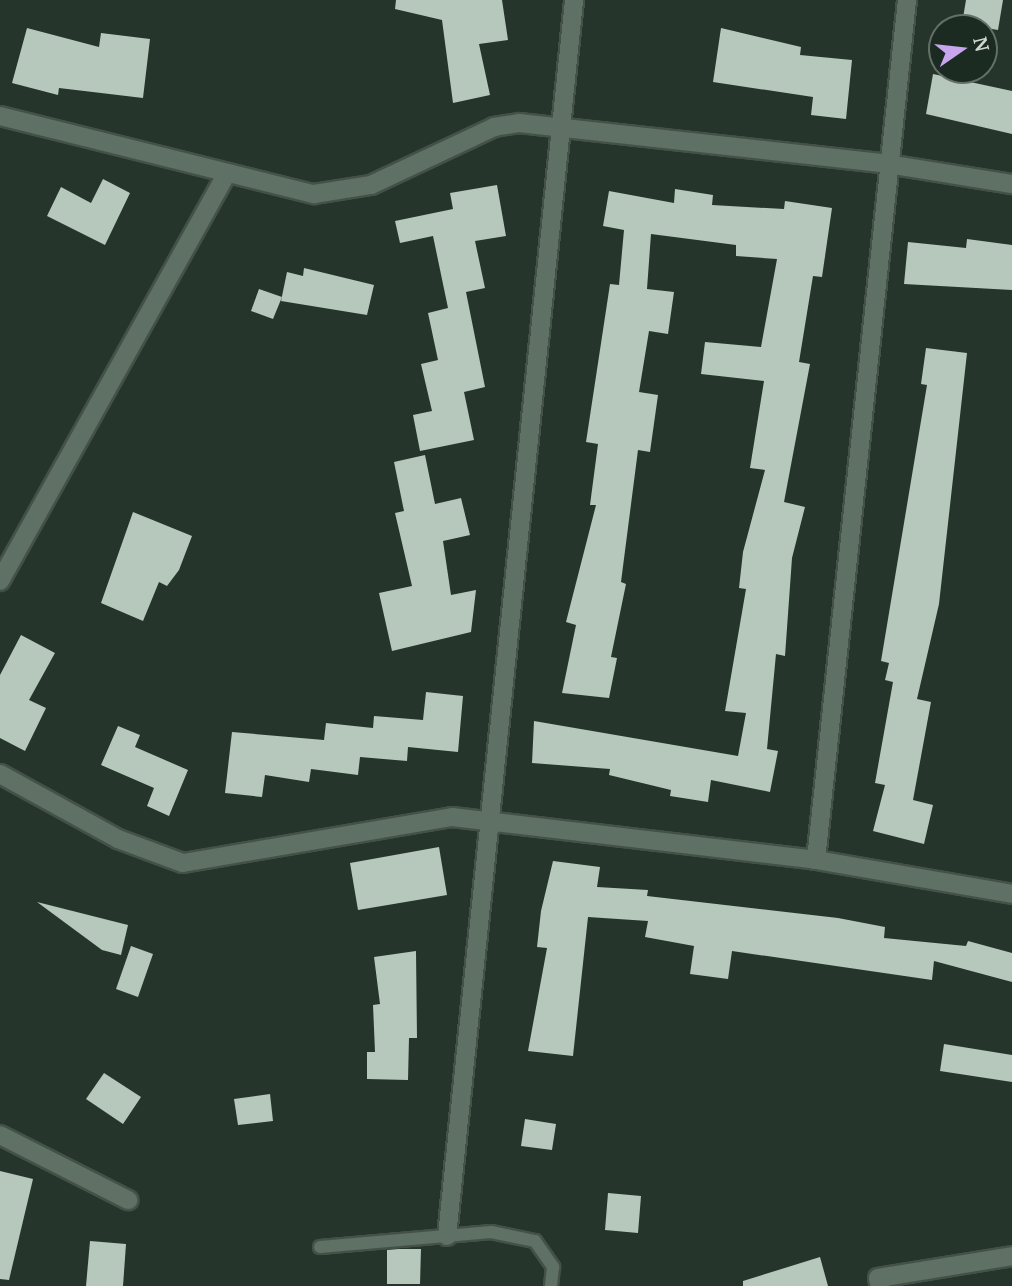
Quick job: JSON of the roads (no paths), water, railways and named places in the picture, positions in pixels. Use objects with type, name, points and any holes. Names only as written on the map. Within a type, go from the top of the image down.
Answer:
[{"type":"street","points":[[447,1236],[492,820],[558,127],[574,0]]},
{"type":"street","points":[[816,860],[907,0]]},
{"type":"street","points":[[0,116],[225,177],[314,194],[345,191],[495,127],[558,127],[888,164],[1012,184]]},
{"type":"street","points":[[0,581],[225,177]]},
{"type":"street","points":[[0,774],[118,839],[183,863],[452,817],[816,860],[1012,894]]},
{"type":"street","points":[[0,1135],[128,1200]]},
{"type":"street","points":[[880,1286],[878,1278],[1012,1256]]},
{"type":"lane","points":[[320,1247],[491,1232],[535,1241],[553,1267],[551,1286]]}]
